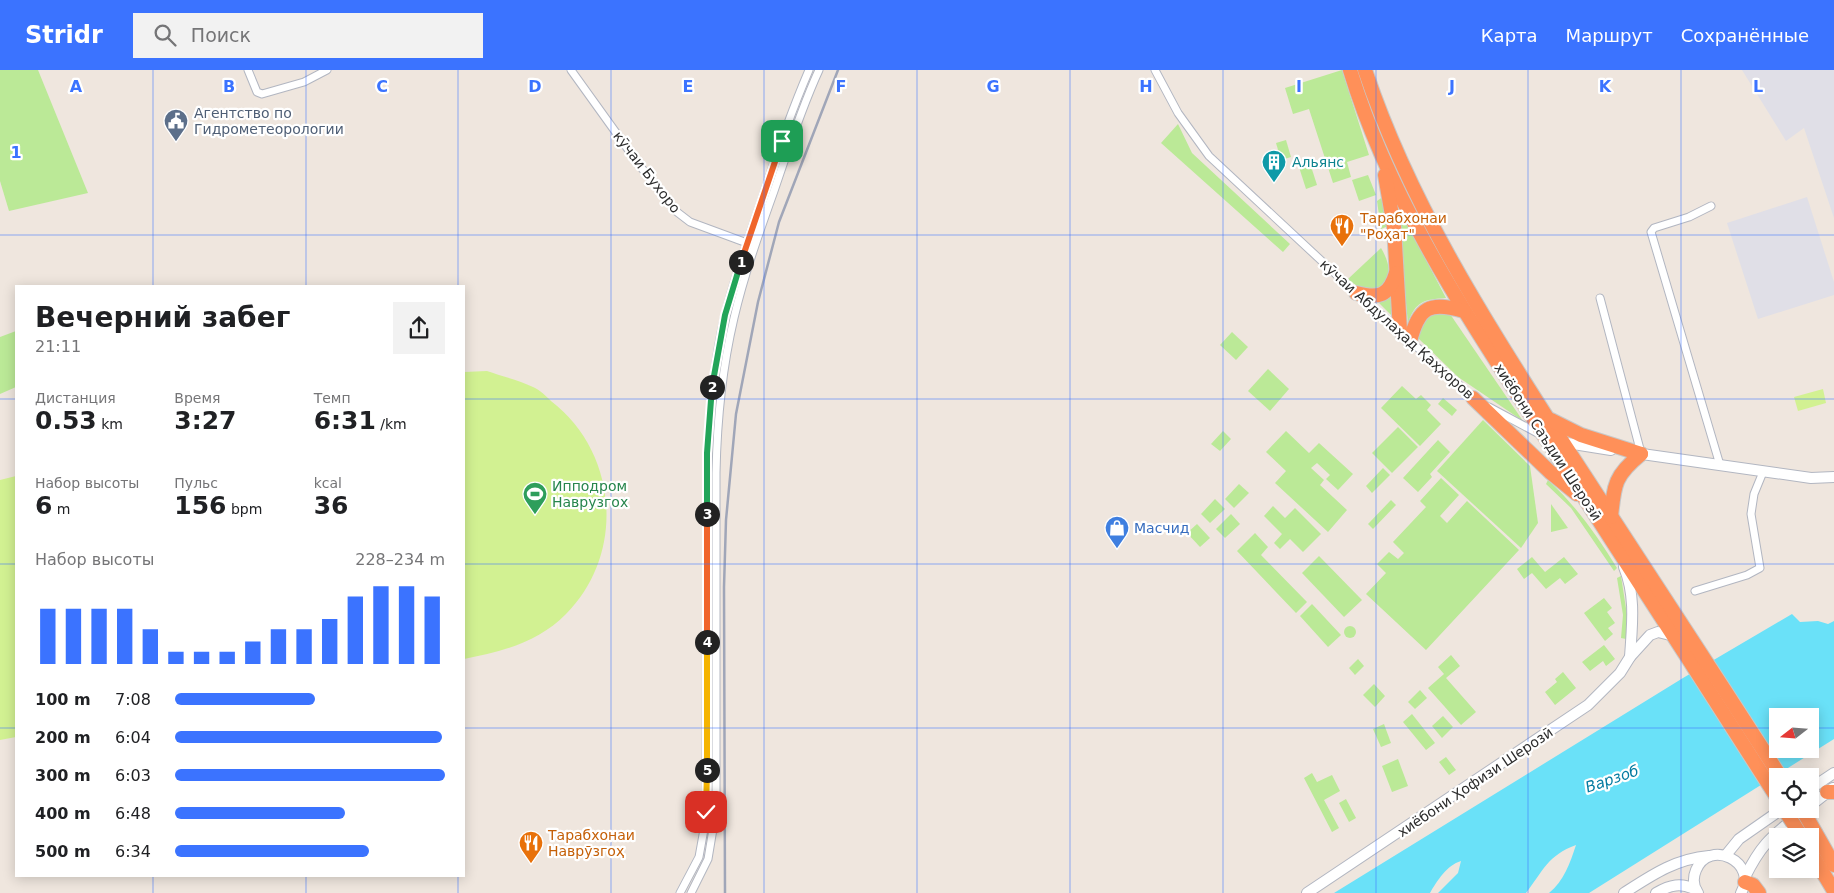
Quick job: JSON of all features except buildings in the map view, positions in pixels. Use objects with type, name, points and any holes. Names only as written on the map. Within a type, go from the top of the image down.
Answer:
[{"type":"highway","name":"хиёбони Саъдии Шерозӣ","points":[[1350,70],[1380,152],[1408,211],[1464,311],[1586,502],[1627,552],[1698,661],[1774,768]]},
{"type":"highway","name":"хиёбони Саъдии Шерозӣ","points":[[1365,70],[1401,164],[1424,213],[1459,277],[1611,516],[1627,552],[1674,636],[1698,661],[1769,783]]},
{"type":"highway","points":[[1380,152],[1389,193],[1398,270],[1400,331]]},
{"type":"highway","points":[[1356,293],[1368,296],[1382,295],[1392,288],[1398,270]]},
{"type":"highway","points":[[1410,342],[1415,322],[1421,313],[1429,308],[1448,307],[1464,311]]},
{"type":"highway","points":[[1473,398],[1550,472],[1586,502]]},
{"type":"highway","points":[[1546,416],[1581,435],[1641,454]]},
{"type":"highway","points":[[1611,516],[1613,490],[1623,469],[1641,454]]},
{"type":"highway","points":[[1810,818],[1834,865]]},
{"type":"highway","points":[[1819,866],[1834,891]]},
{"type":"highway","points":[[1743,884],[1753,885],[1758,893]]},
{"type":"main road","name":"кӯчаи Абдулаҳад Қаҳҳоров","points":[[1546,437],[1564,443],[1763,472],[1811,478],[1834,477]]},
{"type":"main road","points":[[1627,552],[1633,608],[1630,657]]},
{"type":"main road","name":"хиёбони Ҳофизи Шерозӣ","points":[[1307,893],[1588,705],[1620,673],[1630,657],[1650,635],[1658,632],[1674,636]]},
{"type":"main road","points":[[1819,783],[1834,773]]},
{"type":"main road","points":[[1819,800],[1832,791]]},
{"type":"main road","points":[[1726,855],[1739,838],[1769,818]]},
{"type":"main road","points":[[1743,884],[1758,852],[1769,838],[1795,818]]},
{"type":"main road","points":[[1624,893],[1665,867],[1688,858],[1710,856],[1726,855],[1739,863],[1743,884]]},
{"type":"main road","points":[[1697,891],[1694,876],[1696,870],[1699,864],[1710,856]]},
{"type":"main road","points":[[1656,893],[1675,885],[1685,884],[1697,891]]},
{"type":"street","points":[[248,70],[257,92],[262,94],[304,82],[327,70]]},
{"type":"street","name":"кӯчаи Бухоро","points":[[572,70],[640,166],[677,212],[690,222],[747,243]]},
{"type":"street","points":[[680,893],[696,864],[704,835],[707,802],[707,466],[711,400],[725,315],[787,125],[810,70]]},
{"type":"street","points":[[691,893],[703,872],[712,842],[716,802],[717,434],[729,341],[741,290],[758,236],[790,144],[819,70]]},
{"type":"street","name":"кӯчаи Абдулаҳад Қаҳҳоров","points":[[1155,70],[1175,108],[1209,156],[1356,293],[1473,398],[1546,437]]},
{"type":"street","points":[[1711,206],[1689,217],[1654,228],[1651,232],[1720,465]]},
{"type":"street","points":[[1600,298],[1641,454]]},
{"type":"street","points":[[1695,591],[1747,575],[1760,568],[1751,514],[1754,494],[1763,472]]},
{"type":"street","points":[[707,601],[716,601]]},
{"type":"street","points":[[707,727],[717,727]]},
{"type":"shaded area","points":[[1742,70],[1834,70],[1834,218],[1804,128],[1786,141]]},
{"type":"shaded area","points":[[1807,197],[1834,282],[1834,295],[1758,319],[1727,223]]},
{"type":"green space","points":[[0,70],[38,70],[88,193],[9,211],[0,181]]},
{"type":"green space","points":[[1342,70],[1369,155],[1347,162],[1351,177],[1333,183],[1309,109],[1293,114],[1285,88]]},
{"type":"green space","points":[[1178,124],[1192,153],[1290,244],[1283,252],[1161,143]]},
{"type":"green space","points":[[1286,140],[1291,157],[1281,160],[1276,143]]},
{"type":"green space","points":[[1309,160],[1317,185],[1306,189],[1298,164]]},
{"type":"green space","points":[[1368,175],[1376,195],[1359,201],[1352,180]]},
{"type":"green space","points":[[1384,196],[1388,226],[1381,229],[1377,201]]},
{"type":"green space","points":[[1396,203],[1446,298],[1432,299],[1421,303],[1414,310],[1408,323]]},
{"type":"green space","points":[[1381,248],[1388,265],[1387,285],[1376,289],[1367,289],[1357,286],[1348,279]]},
{"type":"green space","points":[[1392,296],[1394,318],[1377,301]]},
{"type":"green space","points":[[1431,312],[1450,314],[1523,421],[1458,377],[1418,338],[1420,322]]},
{"type":"green space","points":[[15,331],[15,387],[0,394],[0,337]]},
{"type":"green space","points":[[1232,332],[1248,347],[1236,360],[1220,345]]},
{"type":"green space","points":[[1268,369],[1289,389],[1270,411],[1248,391]]},
{"type":"green space","name":"Ипподром Наврузгох","points":[[487,371],[522,382],[536,388],[545,395],[573,422],[590,447],[601,475],[606,504],[605,534],[598,563],[585,590],[566,614],[555,624],[532,639],[492,653],[465,659],[465,372]]},
{"type":"green space","points":[[1402,386],[1416,399],[1421,395],[1431,405],[1427,410],[1441,424],[1420,446],[1381,408]]},
{"type":"green space","points":[[1823,389],[1826,403],[1798,411],[1794,397]]},
{"type":"green space","points":[[1443,398],[1457,410],[1452,416],[1438,404]]},
{"type":"green space","points":[[1483,420],[1530,466],[1538,523],[1521,548],[1437,471]]},
{"type":"green space","points":[[1398,427],[1418,447],[1392,473],[1372,453]]},
{"type":"green space","points":[[1223,431],[1231,439],[1220,451],[1211,444]]},
{"type":"green space","points":[[1286,431],[1309,453],[1319,443],[1353,474],[1338,490],[1326,479],[1330,475],[1317,463],[1311,468],[1324,480],[1320,485],[1347,510],[1328,532],[1275,483],[1286,471],[1266,452]]},
{"type":"green space","points":[[1438,440],[1450,452],[1430,474],[1432,477],[1418,492],[1403,478]]},
{"type":"green space","points":[[1383,468],[1390,475],[1372,493],[1366,486]]},
{"type":"green space","points":[[15,476],[15,737],[0,740],[0,480]]},
{"type":"green space","points":[[1441,478],[1459,495],[1440,516],[1447,523],[1467,501],[1519,550],[1426,650],[1366,594],[1386,573],[1377,564],[1389,552],[1398,559],[1404,553],[1393,542],[1426,507],[1420,501]]},
{"type":"green space","points":[[1548,480],[1568,500],[1594,532],[1617,568],[1614,571],[1571,508],[1546,484]]},
{"type":"green space","points":[[1239,484],[1249,493],[1234,508],[1225,499]]},
{"type":"green space","points":[[1215,499],[1225,509],[1210,523],[1201,514]]},
{"type":"green space","points":[[1391,500],[1396,505],[1373,529],[1368,524]]},
{"type":"green space","points":[[1551,504],[1568,528],[1551,532]]},
{"type":"green space","points":[[1273,506],[1285,518],[1295,508],[1321,534],[1303,552],[1290,539],[1280,549],[1274,543],[1282,534],[1264,516]]},
{"type":"green space","points":[[1231,514],[1240,524],[1225,538],[1216,529]]},
{"type":"green space","points":[[1197,524],[1210,538],[1200,547],[1187,533]]},
{"type":"green space","points":[[1255,533],[1268,547],[1261,555],[1307,602],[1296,613],[1237,551]]},
{"type":"green space","points":[[1319,556],[1362,600],[1344,617],[1302,573]]},
{"type":"green space","points":[[1532,557],[1545,572],[1564,557],[1578,574],[1565,584],[1560,578],[1546,589],[1532,573],[1524,579],[1517,569]]},
{"type":"green space","points":[[1621,576],[1627,615],[1626,639],[1621,638],[1623,615],[1617,578]]},
{"type":"green space","points":[[1604,598],[1612,608],[1607,612],[1615,623],[1608,628],[1613,634],[1605,641],[1584,613]]},
{"type":"green space","points":[[1312,604],[1341,635],[1328,647],[1300,616]]},
{"type":"green space","points":[[1348,626],[1352,626],[1356,632],[1352,638],[1348,638],[1344,634],[1344,630]]},
{"type":"green space","points":[[1604,645],[1615,659],[1606,666],[1603,661],[1590,671],[1582,662]]},
{"type":"green space","points":[[1451,655],[1460,666],[1446,678],[1476,712],[1461,725],[1428,688],[1444,674],[1438,667]]},
{"type":"green space","points":[[1358,659],[1364,666],[1355,675],[1349,668]]},
{"type":"green space","points":[[1563,672],[1576,688],[1555,705],[1545,692],[1557,682],[1555,679]]},
{"type":"green space","points":[[1374,684],[1385,696],[1375,707],[1363,695]]},
{"type":"green space","points":[[1420,690],[1427,698],[1415,709],[1408,702]]},
{"type":"green space","points":[[1412,714],[1435,743],[1426,750],[1403,722]]},
{"type":"green space","points":[[1443,716],[1453,727],[1442,738],[1432,726]]},
{"type":"green space","points":[[1384,724],[1391,743],[1381,747],[1373,729]]},
{"type":"green space","points":[[1446,757],[1456,770],[1449,775],[1439,762]]},
{"type":"green space","points":[[1398,759],[1408,786],[1392,792],[1382,766]]},
{"type":"green space","points":[[1312,773],[1317,782],[1332,775],[1340,791],[1324,800],[1339,828],[1332,832],[1304,778]]},
{"type":"green space","points":[[1346,799],[1356,818],[1349,822],[1339,803]]},
{"type":"water","name":"Варзоб","points":[[1792,614],[1800,622],[1818,621],[1828,624],[1834,621],[1834,739],[1819,748],[1819,708],[1769,708],[1769,758],[1804,758],[1788,768],[1769,768],[1769,780],[1589,893],[1549,893],[1563,877],[1576,845],[1552,859],[1526,893],[1438,893],[1458,873],[1461,861],[1447,870],[1430,893],[1334,893],[1683,678]]},
{"type":"railway","points":[[725,893],[724,587],[726,520],[736,414],[758,302],[779,222],[838,70]]},
{"type":"place","name":"Агентство по Гидрометеорологии","points":[[176,142]]},
{"type":"place","name":"Альянс","points":[[1274,183]]},
{"type":"place","name":"Тарабхонаи \"Роҳат\"","points":[[1342,247]]},
{"type":"place","name":"Ипподром Наврузгох","points":[[535,515]]},
{"type":"place","name":"Масчид","points":[[1117,549]]},
{"type":"place","name":"Тарабхонаи Наврӯзгоҳ","points":[[531,864]]},
{"type":"route","points":[[706,812],[707,466],[711,400],[727,306],[782,141]]}]
